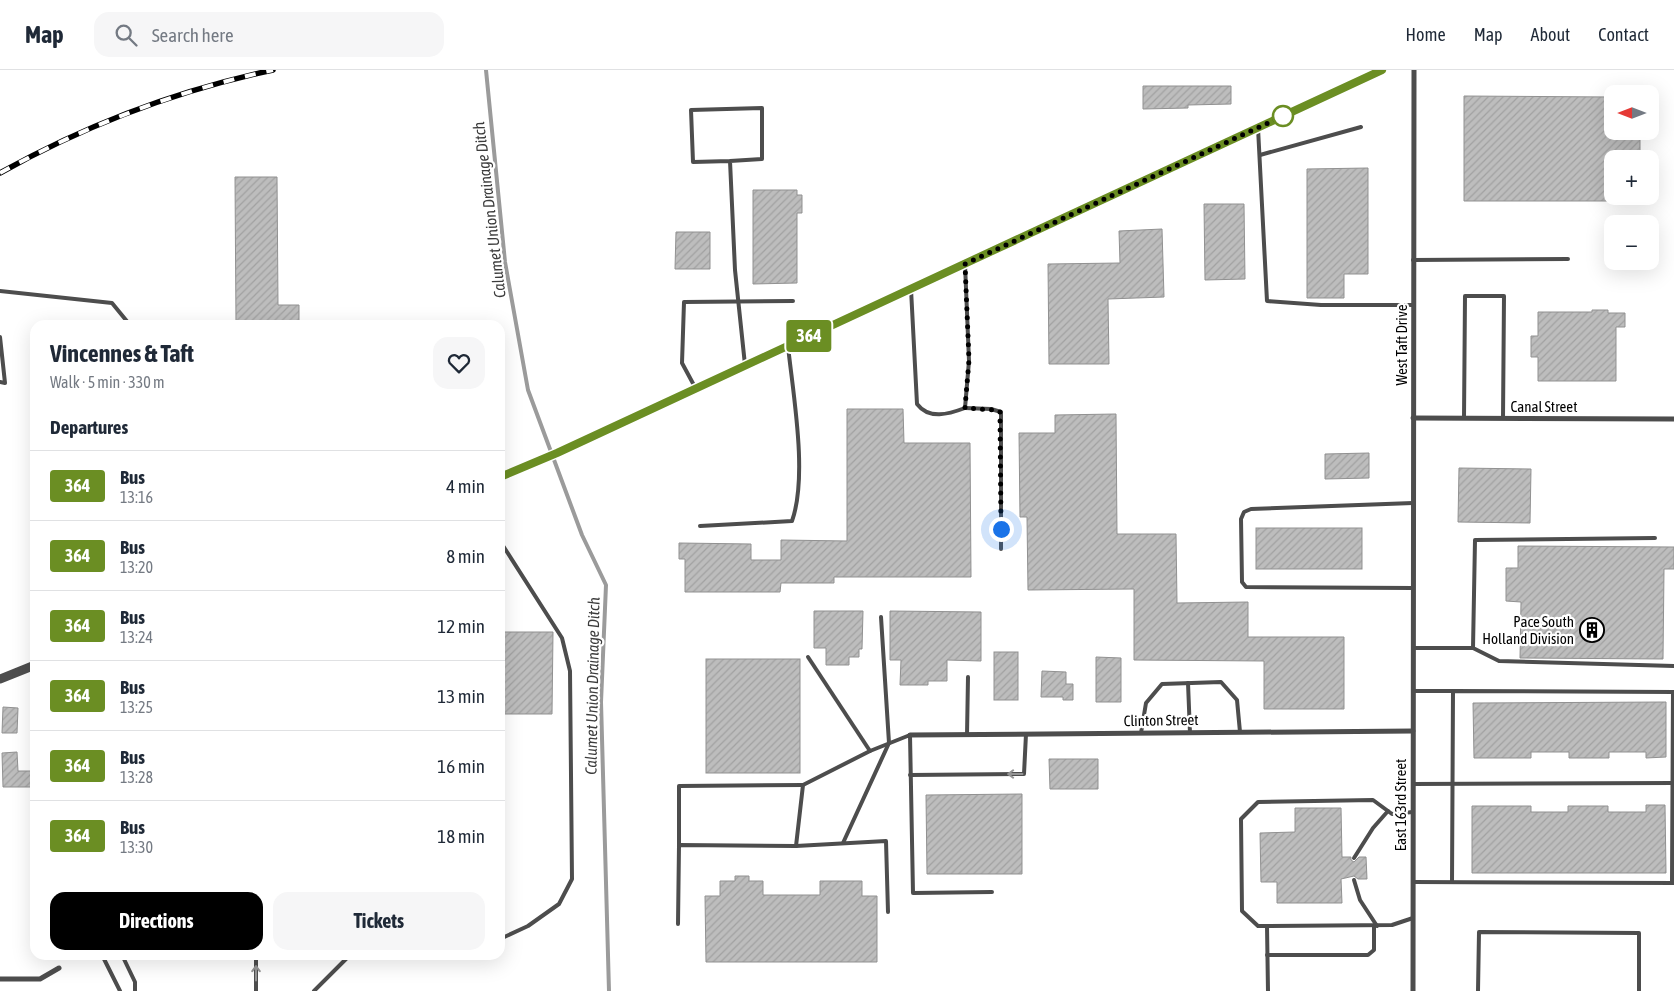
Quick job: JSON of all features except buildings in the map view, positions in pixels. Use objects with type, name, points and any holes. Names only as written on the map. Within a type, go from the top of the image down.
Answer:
[{"type":"street","points":[[505,475],[542,460],[1382,70]]},
{"type":"street","name":"West Taft Drive","points":[[1412,619],[1414,70]]},
{"type":"street","name":"Canal Street","points":[[1413,418],[1674,419]]},
{"type":"street","name":"East 163rd Street","points":[[1412,619],[1412,991]]},
{"type":"street","points":[[0,679],[30,667]]},
{"type":"street","name":"Clinton Street","points":[[910,735],[1412,731]]},
{"type":"street","points":[[0,979],[40,979],[59,968]]},
{"type":"lane","points":[[762,108],[762,159],[730,161],[693,162],[691,110],[762,108]]},
{"type":"lane","points":[[1260,155],[1361,127]]},
{"type":"lane","points":[[1258,128],[1266,301],[1321,305],[1413,305]]},
{"type":"lane","points":[[730,161],[737,302],[745,365]]},
{"type":"lane","points":[[1413,260],[1568,259]]},
{"type":"lane","points":[[965,264],[969,360],[965,408]]},
{"type":"lane","points":[[911,289],[917,404],[922,411],[932,414],[943,414],[965,408],[996,410],[1000,412],[1001,548]]},
{"type":"lane","points":[[0,291],[112,303],[126,320]]},
{"type":"lane","points":[[1464,418],[1465,296],[1504,296],[1503,418]]},
{"type":"lane","points":[[696,388],[682,363],[684,302],[793,301]]},
{"type":"lane","points":[[0,337],[5,383],[0,382]]},
{"type":"lane","points":[[700,526],[792,521],[795,512],[798,465],[788,346]]},
{"type":"lane","points":[[1412,588],[1246,586],[1242,582],[1241,519],[1244,512],[1251,509],[1413,503]]},
{"type":"lane","points":[[1473,648],[1476,540],[1655,538]]},
{"type":"lane","points":[[505,549],[562,638],[570,670],[572,879],[559,904],[528,926],[505,937]]},
{"type":"lane","points":[[843,843],[889,743],[881,616]]},
{"type":"lane","points":[[1412,648],[1473,648],[1499,661],[1674,666]]},
{"type":"lane","points":[[808,657],[870,751]]},
{"type":"lane","points":[[967,734],[968,677]]},
{"type":"lane","points":[[1141,733],[1146,703],[1162,684],[1221,682],[1237,700],[1240,732]]},
{"type":"lane","points":[[1188,683],[1190,733]]},
{"type":"lane","points":[[1412,691],[1674,692],[1673,883],[1412,882]]},
{"type":"lane","points":[[1452,882],[1453,691]]},
{"type":"lane","points":[[910,774],[1024,774],[1026,734]]},
{"type":"lane","points":[[678,924],[679,786],[802,785],[870,751],[910,735],[913,893],[992,892]]},
{"type":"lane","points":[[1412,784],[1673,783]]},
{"type":"lane","points":[[796,846],[802,785]]},
{"type":"lane","points":[[1412,812],[1392,814],[1373,800],[1258,802],[1241,819],[1242,911],[1258,926],[1392,926],[1412,918]]},
{"type":"lane","points":[[1354,858],[1373,828],[1388,811]]},
{"type":"lane","points":[[680,845],[796,846],[886,841],[888,912]]},
{"type":"lane","points":[[1267,955],[1368,955],[1374,950],[1376,926],[1360,900],[1354,880]]},
{"type":"lane","points":[[1267,926],[1268,991]]},
{"type":"lane","points":[[1478,991],[1479,932],[1488,932],[1639,933],[1639,991]]},
{"type":"lane","points":[[104,960],[120,991]]},
{"type":"lane","points":[[124,960],[135,982],[135,991]]},
{"type":"lane","points":[[256,960],[256,991]]},
{"type":"lane","points":[[314,991],[345,960]]},
{"type":"waterway","name":"Calumet Union Drainage Ditch","points":[[486,70],[505,262],[528,390],[582,535],[606,585],[601,702],[609,991]]},
{"type":"railway","points":[[0,173],[65,140],[133,111],[202,88],[273,70]]},
{"type":"bus line","name":"364","points":[[505,475],[557,453],[1382,70]]},
{"type":"place","name":"Pace South Holland Division","points":[[1592,630]]},
{"type":"route","points":[[1001,529],[1000,412],[996,410],[965,408],[969,360],[965,264],[1283,116]]}]
